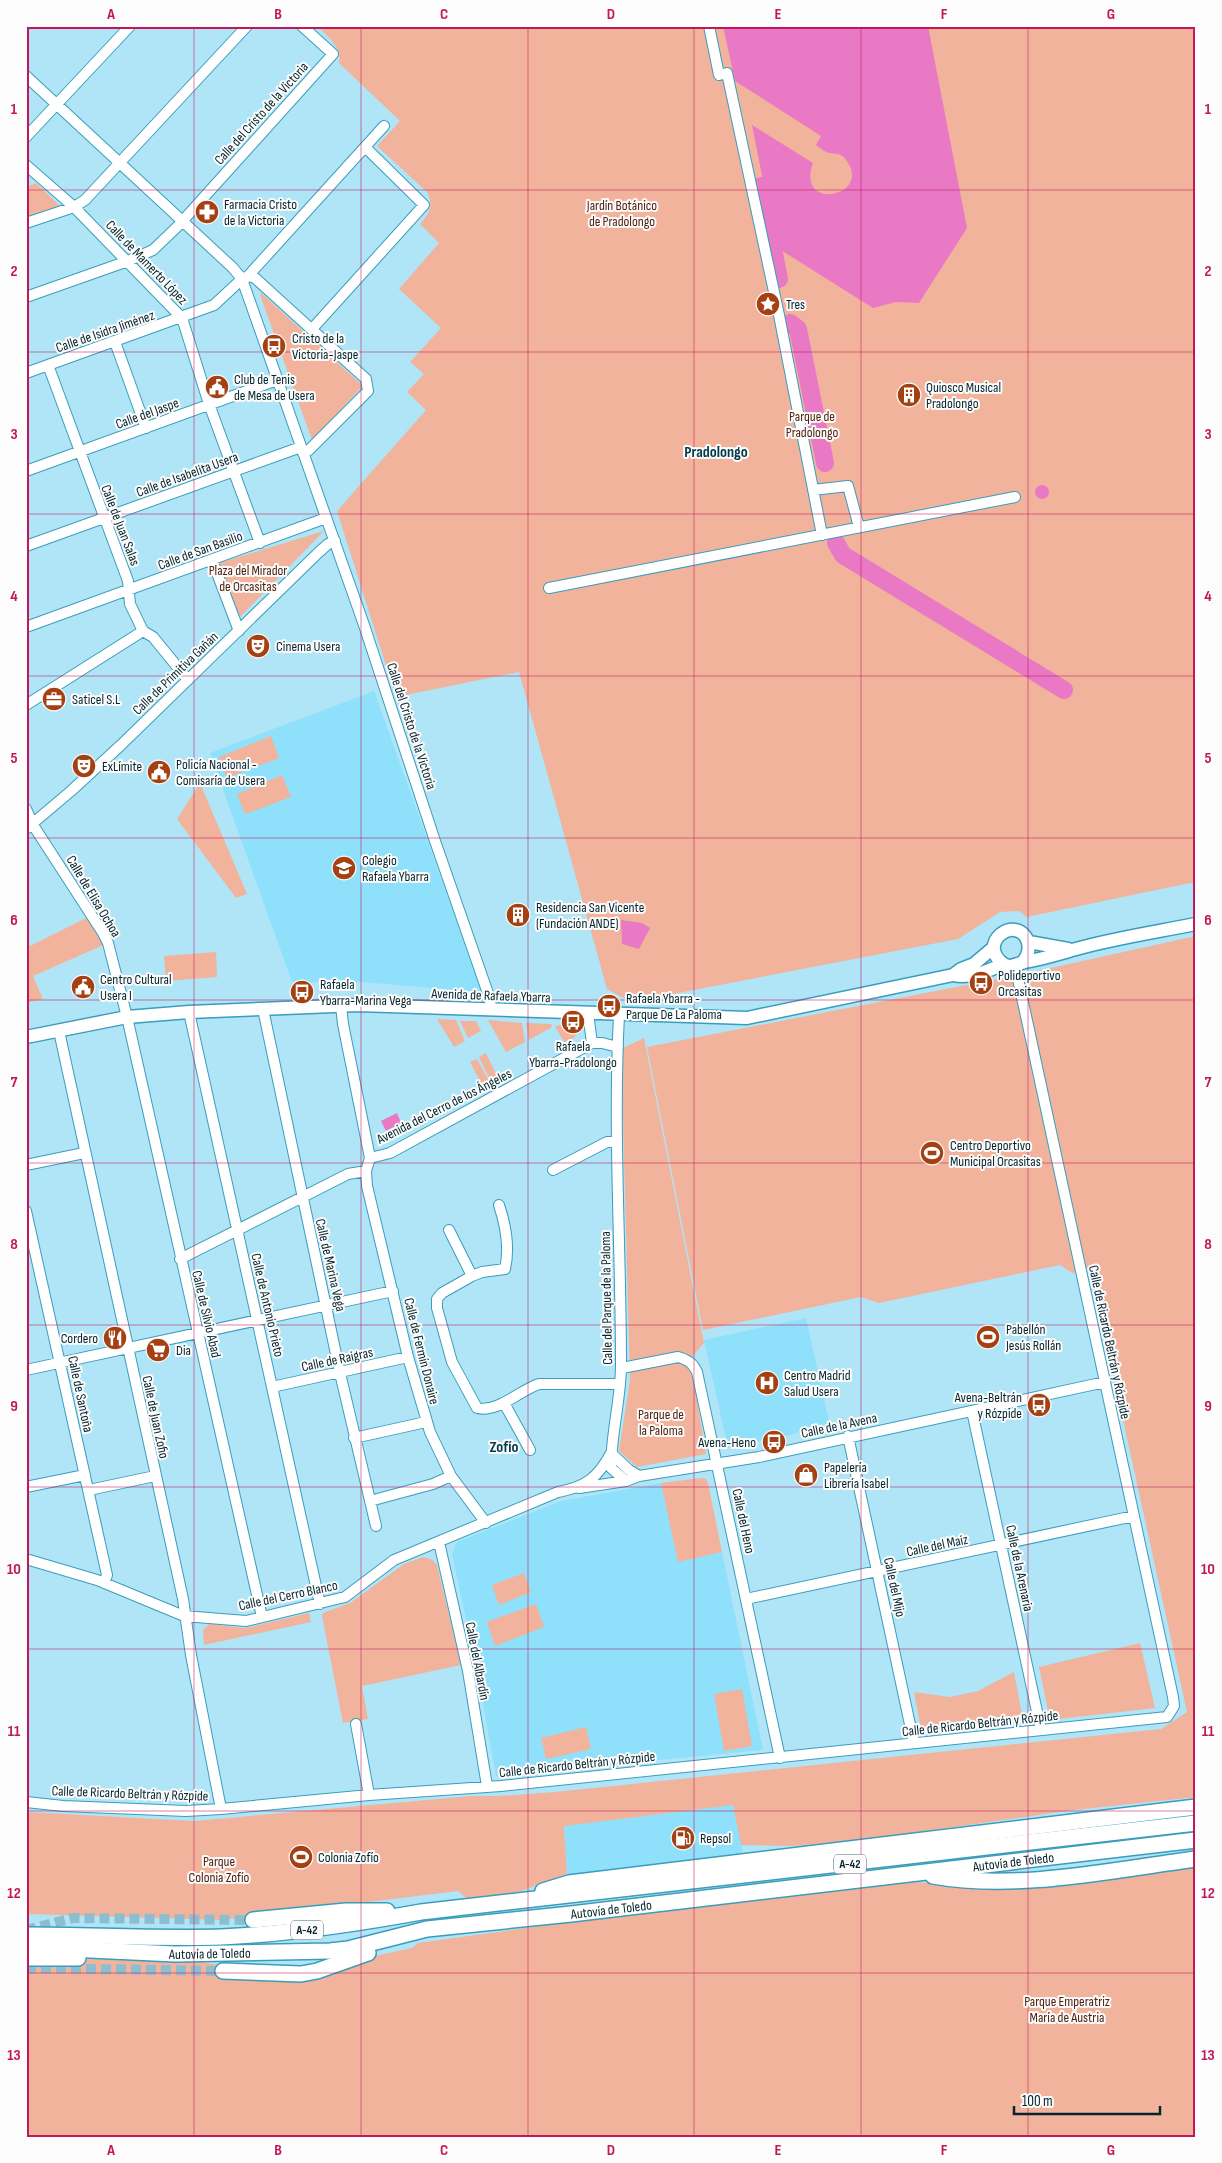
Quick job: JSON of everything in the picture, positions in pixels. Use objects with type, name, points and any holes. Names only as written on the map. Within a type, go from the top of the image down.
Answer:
[{"type":"highway","points":[[504,1903],[569,1883],[1196,1807]]},
{"type":"highway","name":"Autovía de Toledo","points":[[26,1935],[221,1937],[322,1928],[421,1912],[1196,1823]]},
{"type":"highway","name":"Autovía de Toledo","points":[[26,1947],[175,1954],[330,1951],[348,1949],[436,1928],[917,1874],[1196,1840]]},
{"type":"highway","points":[[917,1874],[957,1880],[1028,1880],[1196,1859]]},
{"type":"highway","points":[[253,1920],[346,1911],[421,1912]]},
{"type":"highway","points":[[26,1924],[163,1932],[192,1936]]},
{"type":"highway","points":[[223,1971],[301,1974],[317,1972],[372,1952],[390,1938]]},
{"type":"highway","points":[[26,1958],[147,1958],[175,1954]]},
{"type":"main road","name":"Avenida de Rafaela Ybarra","points":[[26,1037],[127,1017],[189,1012],[341,1006],[747,1018],[953,975],[964,977],[979,974],[1014,964],[1046,959],[1076,949],[1196,924]]},
{"type":"main road","name":"Avenida de Rafaela Ybarra","points":[[953,975],[961,969],[974,964],[994,947],[999,935],[1006,931],[1014,930],[1022,933],[1029,942],[1043,946],[1076,949]]},
{"type":"main road","points":[[994,947],[998,960],[1014,964],[1027,957],[1030,950],[1029,942]]},
{"type":"street","points":[[26,137],[130,26]]},
{"type":"street","points":[[26,223],[74,207],[85,200],[121,164],[247,26]]},
{"type":"street","name":"Calle del Cristo de la Victoria","points":[[183,221],[333,54],[302,26]]},
{"type":"street","points":[[709,26],[719,75],[727,73],[779,316],[822,535]]},
{"type":"street","name":"Calle del Cristo de la Victoria","points":[[26,76],[245,278],[278,380],[335,541],[435,840],[489,994],[491,1009]]},
{"type":"street","points":[[245,278],[384,126]]},
{"type":"street","points":[[312,329],[424,205],[365,147]]},
{"type":"street","name":"Calle de Mamerto López","points":[[26,165],[74,207],[182,318],[209,404],[260,543]]},
{"type":"street","points":[[26,297],[128,261],[153,250],[183,221]]},
{"type":"street","name":"Calle del Cristo de la Victoria","points":[[245,278],[255,278],[366,379],[368,391],[309,450],[302,450]]},
{"type":"street","name":"Calle de Isidra Jiménez","points":[[26,373],[214,305],[245,278]]},
{"type":"street","points":[[115,342],[146,428]]},
{"type":"street","name":"Calle de Juan Salas","points":[[48,365],[130,590],[130,604],[143,631],[153,638],[188,680]]},
{"type":"street","name":"Calle del Jaspe","points":[[26,471],[278,380]]},
{"type":"street","name":"Calle de Isabelita Usera","points":[[26,546],[234,471],[302,450]]},
{"type":"street","points":[[812,490],[848,486],[860,527]]},
{"type":"street","points":[[550,588],[1015,497]]},
{"type":"street","name":"Calle de San Basilio","points":[[26,627],[326,518]]},
{"type":"street","name":"Calle de Primitiva Gañán","points":[[30,827],[87,777],[328,544],[335,541]]},
{"type":"street","points":[[212,560],[239,631]]},
{"type":"street","points":[[26,705],[143,631]]},
{"type":"street","name":"Calle de Elisa Ochoa","points":[[26,809],[30,827],[108,943],[127,1017]]},
{"type":"street","name":"Calle de Ricardo Beltrán y Rózpide","points":[[26,1802],[63,1806],[186,1811],[221,1809],[780,1758],[1167,1717],[1172,1712],[1174,1706],[1173,1697],[1014,964]]},
{"type":"street","points":[[341,1006],[342,1024],[370,1158]]},
{"type":"street","name":"Calle de Marina Vega","points":[[263,1009],[301,1198],[354,1438],[376,1526]]},
{"type":"street","name":"Calle de Antonio Prieto","points":[[189,1012],[320,1604]]},
{"type":"street","points":[[588,1014],[592,1043]]},
{"type":"street","name":"Calle del Parque de la Paloma","points":[[619,1015],[617,1142],[622,1368],[611,1453],[612,1468],[626,1481]]},
{"type":"street","name":"Calle de Silvio Abad","points":[[127,1017],[262,1617]]},
{"type":"street","name":"Calle de Juan Zofio","points":[[59,1031],[183,1599],[184,1616],[221,1809]]},
{"type":"street","points":[[592,1043],[602,1043],[618,1047]]},
{"type":"street","points":[[592,1043],[612,1054],[618,1068]]},
{"type":"street","name":"Avenida del Cerro de los Ángeles","points":[[366,1171],[370,1158],[390,1153],[592,1043]]},
{"type":"street","points":[[553,1170],[607,1142],[617,1142]]},
{"type":"street","points":[[26,1165],[84,1152]]},
{"type":"street","points":[[180,1259],[348,1174],[366,1171]]},
{"type":"street","name":"Calle de Fermín Donaire","points":[[366,1171],[367,1186],[408,1357],[426,1422],[451,1476],[486,1523]]},
{"type":"street","points":[[499,1205],[505,1223],[508,1255],[505,1269],[482,1272],[442,1293],[438,1299],[437,1308],[452,1362],[477,1408],[484,1409],[504,1403],[528,1387],[539,1384],[620,1384]]},
{"type":"street","name":"Calle de Santoña","points":[[26,1211],[107,1575],[104,1583]]},
{"type":"street","points":[[449,1230],[472,1276]]},
{"type":"street","points":[[26,1370],[393,1291]]},
{"type":"street","name":"Calle de Raigras","points":[[272,1387],[408,1357]]},
{"type":"street","name":"Calle del Heno","points":[[622,1368],[678,1357],[687,1359],[694,1364],[718,1465],[780,1758]]},
{"type":"street","name":"Calle de la Avena","points":[[577,1488],[626,1481],[639,1476],[718,1465],[1105,1382]]},
{"type":"street","points":[[504,1403],[530,1450]]},
{"type":"street","name":"Calle de la Arenaria","points":[[972,1411],[1041,1730]]},
{"type":"street","points":[[354,1438],[426,1422]]},
{"type":"street","name":"Calle del Mijo","points":[[848,1436],[914,1743]]},
{"type":"street","points":[[611,1453],[629,1470],[639,1476]]},
{"type":"street","name":"Calle del Parque de la Paloma","points":[[486,1523],[558,1492],[577,1488],[602,1469],[611,1453]]},
{"type":"street","points":[[26,1486],[85,1475]]},
{"type":"street","points":[[89,1490],[155,1476]]},
{"type":"street","points":[[370,1501],[433,1484],[451,1476]]},
{"type":"street","name":"Calle del Maíz","points":[[746,1600],[1134,1516]]},
{"type":"street","name":"Calle del Cerro Blanco","points":[[26,1559],[104,1583],[184,1616],[246,1621],[346,1597],[394,1560],[486,1523]]},
{"type":"street","name":"Calle del Albardín","points":[[439,1542],[468,1671],[487,1786]]},
{"type":"street","points":[[356,1724],[369,1795]]},
{"type":"shaded area","points":[[723,26],[928,26],[967,228],[919,303],[896,302],[873,308],[776,247],[752,125],[813,163],[810,179],[815,189],[823,194],[833,194],[843,190],[850,183],[852,173],[843,156],[822,150],[816,145],[821,136],[735,81]]},
{"type":"shaded area","points":[[1042,485],[1047,487],[1049,492],[1047,497],[1042,499],[1037,497],[1035,492],[1037,487]]},
{"type":"shaded area","name":"Colegio Rafaela Ybarra","points":[[374,691],[482,992],[361,982],[292,982],[210,753]]},
{"type":"shaded area","points":[[621,920],[642,923],[650,928],[639,949],[622,944]]},
{"type":"shaded area","points":[[397,1113],[401,1123],[386,1131],[381,1121]]},
{"type":"shaded area","name":"Centro Madrid Salud Usera","points":[[806,1318],[830,1426],[728,1448],[704,1340]]},
{"type":"shaded area","points":[[661,1483],[678,1561],[722,1552],[763,1750],[496,1776],[477,1670],[452,1554],[457,1542],[561,1501]]},
{"type":"shaded area","points":[[733,1805],[744,1858],[607,1875],[567,1874],[564,1826]]},
{"type":"green space","name":"Parque de Pradolongo","points":[[317,26],[1196,26],[1196,884],[1190,883],[1027,917],[1019,911],[1000,912],[958,939],[631,1002],[607,989],[519,672],[396,697],[337,511],[426,410],[407,392],[424,374],[410,362],[441,328],[399,289],[439,243],[420,224],[426,217],[430,206],[427,192],[377,146],[400,121],[339,63],[336,47],[330,38]]},
{"type":"green space","points":[[36,183],[64,210],[26,221],[26,187]]},
{"type":"green space","points":[[261,293],[361,384],[361,388],[312,440],[260,295]]},
{"type":"green space","name":"Plaza del Mirador de Orcasitas","points":[[324,531],[240,617],[219,563]]},
{"type":"green space","points":[[271,736],[279,758],[227,778],[219,757]]},
{"type":"green space","points":[[282,775],[291,797],[245,814],[237,794]]},
{"type":"green space","points":[[200,783],[247,894],[236,898],[177,819]]},
{"type":"green space","points":[[92,915],[108,943],[33,976],[43,999],[26,1003],[26,938],[30,946]]},
{"type":"green space","name":"Parque Colonia Zofío","points":[[1196,936],[1196,1797],[1074,1810],[848,1842],[793,1846],[741,1845],[733,1805],[564,1826],[567,1874],[516,1893],[466,1898],[458,1891],[221,1920],[26,1914],[26,1812],[194,1821],[471,1796],[555,1792],[1161,1729],[1187,1712],[1090,1269],[1072,1273],[1060,1265],[879,1303],[861,1297],[703,1330],[647,1047],[1028,973]]},
{"type":"green space","points":[[216,952],[217,977],[166,981],[164,956]]},
{"type":"green space","points":[[437,1019],[456,1020],[465,1041],[454,1047]]},
{"type":"green space","points":[[488,1020],[522,1023],[525,1042],[506,1052]]},
{"type":"green space","points":[[460,1021],[476,1021],[481,1031],[468,1038]]},
{"type":"green space","points":[[526,1023],[551,1024],[552,1027],[529,1040]]},
{"type":"green space","points":[[569,1024],[576,1028],[577,1033],[574,1038],[564,1042],[555,1026]]},
{"type":"green space","name":"Parque de la Paloma","points":[[644,1038],[704,1343],[690,1359],[706,1454],[637,1467],[619,1451],[630,1380],[621,1049]]},
{"type":"green space","points":[[486,1053],[497,1076],[490,1080],[479,1057]]},
{"type":"green space","points":[[477,1059],[489,1081],[482,1085],[470,1062]]},
{"type":"green space","points":[[706,1479],[708,1483],[722,1552],[678,1562],[661,1483]]},
{"type":"green space","points":[[423,1557],[433,1560],[437,1565],[461,1665],[362,1686],[368,1719],[343,1723],[322,1616],[323,1613],[350,1603],[404,1564]]},
{"type":"green space","points":[[524,1573],[531,1592],[499,1605],[492,1585]]},
{"type":"green space","points":[[536,1604],[544,1627],[495,1646],[487,1622]]},
{"type":"green space","points":[[309,1613],[311,1622],[204,1645],[203,1630],[209,1624],[245,1628]]},
{"type":"green space","points":[[1140,1643],[1155,1708],[1050,1720],[1039,1667]]},
{"type":"green space","points":[[1014,1672],[1023,1720],[932,1734],[921,1729],[914,1692],[950,1697],[978,1691]]},
{"type":"green space","points":[[742,1689],[752,1746],[724,1751],[714,1694]]},
{"type":"green space","points":[[586,1727],[591,1749],[546,1759],[541,1738]]},
{"type":"green space","name":"Parque Emperatriz María de Austria","points":[[1196,1866],[1196,2137],[26,2137],[26,1962],[95,1959],[194,1961],[309,1978],[361,1959],[412,1948],[418,1943],[640,1912],[917,1882],[970,1887]]},
{"type":"waterway","points":[[764,186],[761,186],[779,279]]},
{"type":"waterway","points":[[790,323],[798,329],[825,463]]},
{"type":"waterway","points":[[836,543],[843,555],[1064,690]]},
{"type":"tunnel","points":[[26,1930],[73,1918],[253,1920]]},
{"type":"tunnel","points":[[26,1968],[223,1971]]},
{"type":"place","name":"Farmacia Cristo de la Victoria","points":[[207,212]]},
{"type":"place","name":"Tres","points":[[768,304]]},
{"type":"place","name":"Cristo de la Victoria-Jaspe","points":[[274,346]]},
{"type":"place","name":"Club de Tenis de Mesa de Usera","points":[[217,387]]},
{"type":"place","name":"Quiosco Musical Pradolongo","points":[[909,395]]},
{"type":"place","name":"Cinema Usera","points":[[258,646]]},
{"type":"place","name":"Saticel S.L","points":[[54,699]]},
{"type":"place","name":"ExLímite","points":[[84,766]]},
{"type":"place","name":"Policía Nacional - Comisaría de Usera","points":[[159,772]]},
{"type":"place","name":"Colegio Rafaela Ybarra","points":[[344,868]]},
{"type":"place","name":"Residencia San Vicente (Fundación ANDE)","points":[[518,915]]},
{"type":"place","name":"Polideportivo Orcasitas","points":[[981,983]]},
{"type":"place","name":"Centro Cultural Usera I","points":[[83,987]]},
{"type":"place","name":"Rafaela Ybarra-Marina Vega","points":[[302,992]]},
{"type":"place","name":"Rafaela Ybarra - Parque De La Paloma","points":[[609,1006]]},
{"type":"place","name":"Rafaela Ybarra-Pradolongo","points":[[573,1022]]},
{"type":"place","name":"Centro Deportivo Municipal Orcasitas","points":[[932,1153]]},
{"type":"place","name":"Pabellón Jesús Rollán","points":[[988,1337]]},
{"type":"place","name":"Cordero","points":[[115,1338]]},
{"type":"place","name":"Dia","points":[[158,1350]]},
{"type":"place","name":"Centro Madrid Salud Usera","points":[[767,1383]]},
{"type":"place","name":"Avena-Beltrán y Rózpide","points":[[1039,1405]]},
{"type":"place","name":"Avena-Heno","points":[[774,1442]]},
{"type":"place","name":"Papelería Librería Isabel","points":[[806,1475]]},
{"type":"place","name":"Repsol","points":[[683,1838]]},
{"type":"place","name":"Colonia Zofío","points":[[301,1857]]},
{"type":"district","name":"Pradolongo","points":[[716,451]]},
{"type":"district","name":"Zofío","points":[[504,1446]]},
{"type":"park label","name":"Jardín Botánico de Pradolongo","points":[[622,214]]}]
